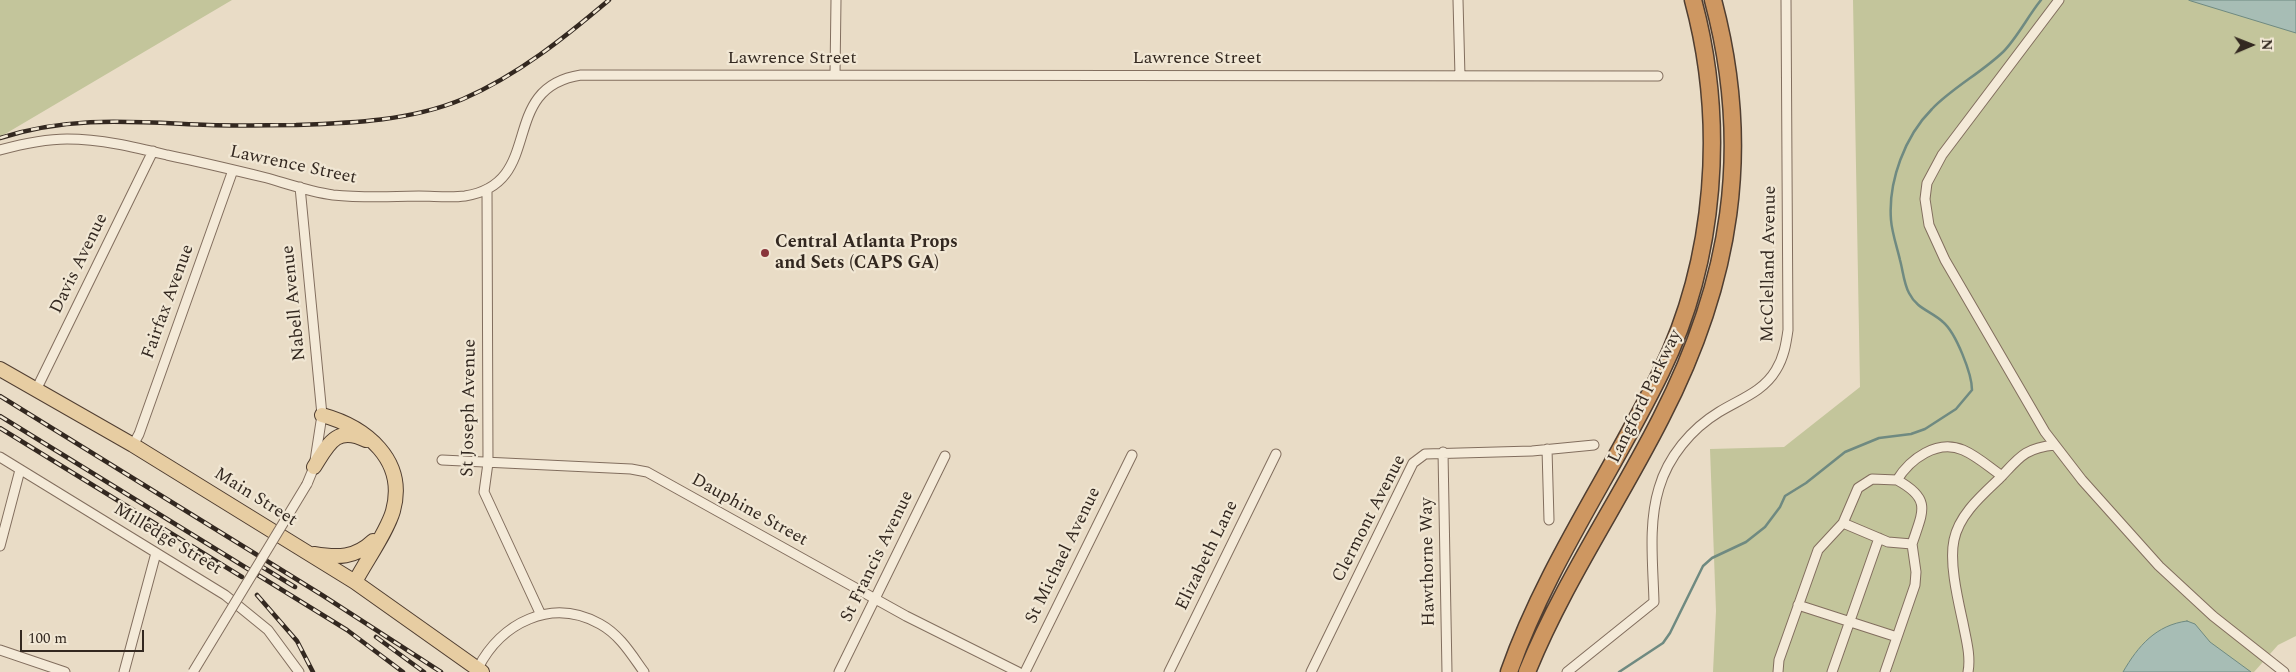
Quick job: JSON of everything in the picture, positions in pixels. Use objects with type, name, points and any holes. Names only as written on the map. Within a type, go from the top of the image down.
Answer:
[{"type":"highway","name":"Langford Parkway","points":[[1509,672],[1530,616],[1662,371],[1689,298],[1708,216],[1711,164],[1711,119],[1707,77],[1702,39],[1693,0]]},
{"type":"highway","name":"Langford Parkway","points":[[1527,672],[1558,603],[1661,418],[1700,332],[1716,284],[1726,233],[1732,183],[1733,130],[1730,77],[1723,37],[1713,0]]},
{"type":"main road","name":"Main Street","points":[[0,369],[133,445],[355,582],[480,670]]},
{"type":"main road","points":[[322,415],[349,424],[377,445],[388,463],[395,486],[392,512],[355,582]]},
{"type":"main road","points":[[314,467],[332,440],[340,435],[359,436],[377,445]]},
{"type":"main road","points":[[307,552],[334,557],[353,554],[362,550],[382,532]]},
{"type":"street","points":[[834,75],[836,0]]},
{"type":"street","points":[[1458,0],[1460,76]]},
{"type":"street","name":"McClelland Avenue","points":[[1567,672],[1654,602],[1653,513],[1659,488],[1669,464],[1684,442],[1702,424],[1719,412],[1751,395],[1764,385],[1776,371],[1784,354],[1788,330],[1786,0]]},
{"type":"street","points":[[2060,0],[1942,155],[1930,177],[1925,199],[1929,225],[1944,260],[2024,400],[2082,480],[2159,566],[2213,616],[2284,672]]},
{"type":"street","name":"Lawrence Street","points":[[0,150],[24,143],[66,139],[104,141],[332,194],[364,197],[462,196],[486,189],[501,178],[512,164],[529,112],[536,99],[548,86],[565,77],[581,75],[1658,76]]},
{"type":"street","name":"Davis Avenue","points":[[36,390],[153,151]]},
{"type":"street","name":"Fairfax Avenue","points":[[133,445],[139,434],[233,170]]},
{"type":"street","name":"Nabell Avenue","points":[[192,672],[308,484],[314,467],[322,415],[300,187]]},
{"type":"street","name":"St Joseph Avenue","points":[[486,189],[488,463],[484,492],[542,615]]},
{"type":"street","name":"Clermont Avenue","points":[[1311,672],[1412,463],[1425,454],[1443,452],[1547,449],[1594,445]]},
{"type":"street","points":[[1968,672],[1968,648],[1955,580],[1954,540],[1959,526],[1973,504],[2026,452],[2038,447],[2055,445]]},
{"type":"street","points":[[1897,480],[1912,461],[1930,451],[1944,447],[1961,449],[1975,456],[2002,476]]},
{"type":"street","points":[[1547,449],[1549,520]]},
{"type":"street","name":"Hawthorne Way","points":[[1443,452],[1447,672]]},
{"type":"street","name":"Elizabeth Lane","points":[[1169,672],[1276,454]]},
{"type":"street","name":"St Michael Avenue","points":[[1025,672],[1132,455]]},
{"type":"street","name":"St Francis Avenue","points":[[839,672],[945,456]]},
{"type":"street","name":"Milledge Street","points":[[0,458],[225,594],[252,615],[282,647],[299,672]]},
{"type":"street","name":"Dauphine Street","points":[[442,460],[631,469],[647,472],[876,600],[1018,672]]},
{"type":"street","points":[[0,546],[20,470]]},
{"type":"street","points":[[1778,672],[1779,660],[1818,550],[1843,523],[1854,495],[1864,483],[1872,479],[1897,480],[1910,487],[1923,502],[1923,511],[1912,544],[1916,572],[1915,585],[1885,672]]},
{"type":"street","points":[[1843,523],[1888,542],[1912,544]]},
{"type":"street","points":[[1832,672],[1848,621],[1879,538]]},
{"type":"street","points":[[124,672],[156,553]]},
{"type":"street","points":[[1798,605],[1897,637]]},
{"type":"street","points":[[480,670],[487,650],[509,630],[524,621],[542,615],[568,614],[582,616],[600,624],[617,636],[644,672]]},
{"type":"street","points":[[0,650],[65,672]]},
{"type":"green space","points":[[0,0],[232,0],[0,137]]},
{"type":"green space","points":[[1853,0],[2296,0],[2296,636],[2278,645],[2254,672],[1713,672],[1716,611],[1710,449],[1784,447],[1860,387]]},
{"type":"water","points":[[2189,0],[2296,0],[2296,33],[2191,1]]},
{"type":"water","points":[[2187,621],[2195,624],[2210,642],[2251,672],[2123,672],[2149,638],[2166,627]]},
{"type":"waterway","points":[[1619,672],[1663,643],[1670,633],[1703,566],[1712,558],[1746,542],[1765,527],[1780,507],[1785,496],[1806,483],[1845,452],[1879,438],[1911,434],[1925,429],[1956,409],[1972,390],[1966,364],[1958,344],[1948,327],[1916,303],[1907,289],[1893,235],[1892,190],[1900,160],[1922,120],[1940,101],[2003,52],[2041,0]]},
{"type":"railway","points":[[0,138],[27,131],[78,123],[296,125],[381,120],[422,112],[463,99],[503,79],[558,42],[609,0]]},
{"type":"railway","points":[[0,396],[322,595],[441,672]]},
{"type":"railway","points":[[0,416],[347,630],[403,672]]},
{"type":"railway","points":[[0,428],[242,577]]},
{"type":"railway","points":[[259,565],[295,587]]},
{"type":"railway","points":[[257,595],[297,641],[313,672]]},
{"type":"railway","points":[[376,637],[424,672]]},
{"type":"place","name":"Central Atlanta Props and Sets (CAPS GA)","points":[[765,253]]}]
